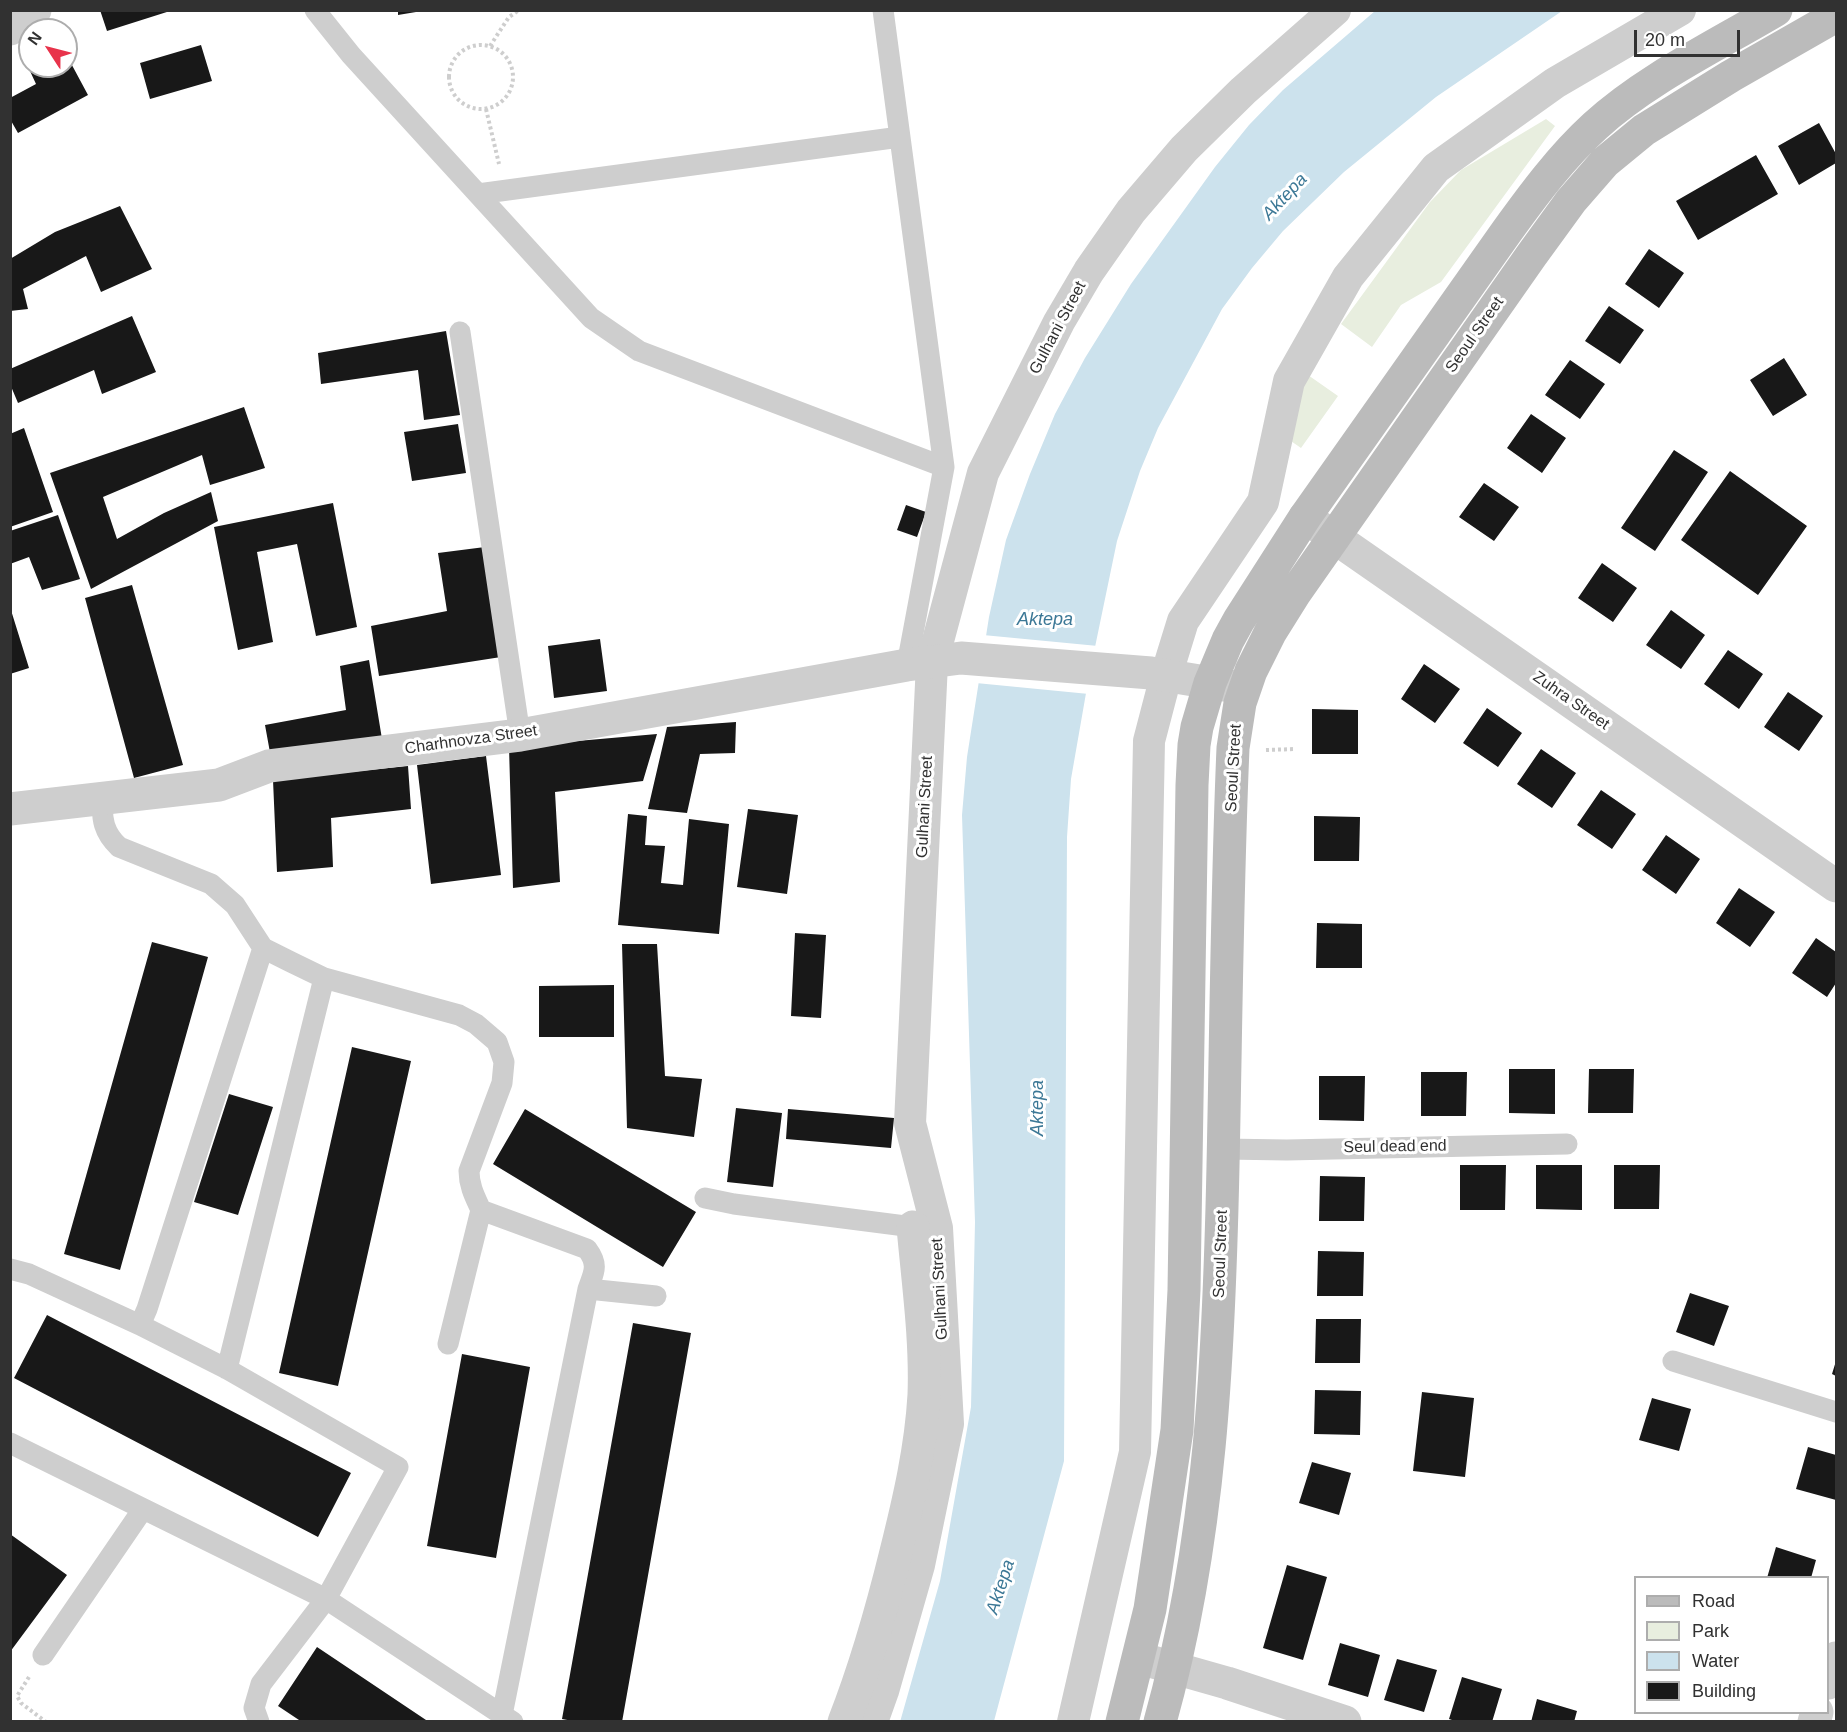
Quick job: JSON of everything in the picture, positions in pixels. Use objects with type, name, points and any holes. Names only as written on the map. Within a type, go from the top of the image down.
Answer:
[{"type":"main road","name":"Seoul Street","points":[[1122,1722],[1150,1609],[1177,1430],[1184,1278],[1192,785],[1197,727],[1210,683],[1239,620],[1305,517],[1513,222],[1571,150],[1596,125],[1648,85],[1776,10]]},
{"type":"main road","name":"Seoul Street","points":[[1160,1722],[1175,1669],[1186,1617],[1212,1434],[1221,1287],[1232,771],[1237,717],[1244,689],[1270,633],[1334,536],[1551,228],[1605,162],[1644,130],[1672,111],[1836,16]]},
{"type":"street","points":[[10,29],[32,15],[35,10]]},
{"type":"street","name":"Gulhani Street","points":[[872,1722],[884,1691],[919,1565],[948,1424],[937,1228],[910,1123],[933,662],[983,473],[1059,322],[1089,271],[1131,211],[1184,149],[1243,91],[1335,10]]},
{"type":"street","points":[[1073,1722],[1135,1452],[1149,741],[1158,674],[1183,621],[1263,502],[1289,381],[1348,277],[1436,168],[1555,83],[1680,10]]},
{"type":"street","name":"Zuhra Street","points":[[1305,517],[1836,886]]},
{"type":"street","name":"Charhnovza Street","points":[[10,808],[219,785],[269,766],[520,735],[933,662],[1158,674],[1244,689]]},
{"type":"street","name":"Gulhani Street","points":[[844,1722],[861,1679],[878,1622],[908,1503],[919,1446],[924,1395],[913,1227]]},
{"type":"street","points":[[1139,1658],[1227,1683],[1345,1722]]},
{"type":"street","points":[[1829,1677],[1836,1658]]},
{"type":"lane","points":[[315,10],[351,56],[591,318],[639,351],[944,467]]},
{"type":"lane","points":[[883,10],[944,467],[933,662]]},
{"type":"lane","points":[[478,194],[900,137]]},
{"type":"lane","points":[[460,332],[520,735]]},
{"type":"lane","points":[[103,799],[102,820],[109,836],[119,847],[211,884],[235,904],[263,948],[324,978],[459,1015],[476,1024],[497,1042],[504,1062],[502,1083],[468,1171],[469,1181],[481,1210],[448,1344]]},
{"type":"lane","points":[[140,1325],[263,948]]},
{"type":"lane","points":[[228,1369],[324,978]]},
{"type":"lane","name":"Seul dead end","points":[[1224,1149],[1287,1150],[1567,1144]]},
{"type":"lane","points":[[705,1198],[734,1204],[913,1227]]},
{"type":"lane","points":[[10,1443],[326,1599],[508,1718],[588,1289],[596,1266],[587,1249],[481,1210]]},
{"type":"lane","points":[[10,1269],[29,1274],[228,1369],[398,1467],[326,1599],[261,1684],[254,1708],[259,1722]]},
{"type":"lane","points":[[588,1289],[656,1296]]},
{"type":"lane","points":[[1673,1361],[1836,1412]]},
{"type":"lane","points":[[43,1655],[143,1509]]},
{"type":"path","points":[[490,46],[509,16],[519,10]]},
{"type":"path","points":[[477,45],[490,46],[501,51],[510,61],[514,73],[513,86],[507,97],[498,106],[486,109],[473,109],[462,103],[453,93],[449,82],[450,69],[456,57],[465,49],[477,45]]},
{"type":"path","points":[[486,109],[506,191]]},
{"type":"path","points":[[1263,750],[1294,749]]},
{"type":"path","points":[[43,1655],[17,1696],[46,1722]]},
{"type":"green space","points":[[1546,119],[1555,126],[1441,282],[1401,305],[1372,347],[1341,324],[1430,202],[1461,170]]},
{"type":"green space","points":[[1308,375],[1338,396],[1301,448],[1288,439]]},
{"type":"water","name":"Aktepa","points":[[1375,11],[1562,11],[1436,97],[1344,172],[1283,231],[1222,309],[1158,428],[1140,471],[1117,541],[1089,676],[1071,779],[1067,837],[1064,1461],[994,1721],[900,1722],[940,1581],[971,1407],[975,1222],[962,815],[967,757],[989,617],[1006,540],[1055,414],[1085,358],[1131,284],[1215,167],[1249,125],[1283,90]]},
{"type":"pier","points":[[983,635],[1098,646],[1089,694],[976,683]]},
{"type":"building","points":[[100,10],[170,10],[170,11],[107,31]]},
{"type":"building","points":[[398,10],[416,10],[416,12],[398,15]]},
{"type":"building","points":[[201,45],[212,81],[150,99],[140,63]]},
{"type":"building","points":[[78,76],[88,95],[18,133],[10,119],[10,98],[36,84],[33,78]]},
{"type":"building","points":[[1819,123],[1836,154],[1836,163],[1799,185],[1778,146]]},
{"type":"building","points":[[1756,155],[1778,194],[1698,240],[1676,201]]},
{"type":"building","points":[[120,206],[152,269],[101,292],[86,256],[23,289],[28,309],[10,311],[10,259],[55,232]]},
{"type":"building","points":[[1649,249],[1684,273],[1659,308],[1625,284]]},
{"type":"building","points":[[1609,306],[1644,330],[1620,364],[1585,341]]},
{"type":"building","points":[[132,316],[156,372],[102,394],[94,370],[18,403],[10,384],[10,369]]},
{"type":"building","points":[[446,331],[460,415],[424,420],[418,370],[321,384],[318,353]]},
{"type":"building","points":[[1784,358],[1807,395],[1773,416],[1750,380]]},
{"type":"building","points":[[1570,360],[1605,384],[1580,419],[1545,395]]},
{"type":"building","points":[[244,407],[265,468],[210,485],[202,455],[103,497],[117,539],[164,513],[211,492],[218,521],[91,589],[50,473]]},
{"type":"building","points":[[1531,414],[1566,438],[1542,473],[1507,448]]},
{"type":"building","points":[[458,424],[466,473],[412,481],[404,432]]},
{"type":"building","points":[[24,428],[53,512],[10,527],[10,434]]},
{"type":"building","points":[[1674,450],[1708,472],[1655,551],[1621,528]]},
{"type":"building","points":[[1730,471],[1807,526],[1758,595],[1681,540]]},
{"type":"building","points":[[1484,483],[1519,507],[1494,541],[1459,517]]},
{"type":"building","points":[[333,503],[357,627],[316,636],[297,544],[257,552],[273,642],[238,650],[214,527]]},
{"type":"building","points":[[906,505],[926,512],[917,537],[897,530]]},
{"type":"building","points":[[58,515],[80,579],[42,590],[29,557],[10,564],[10,531]]},
{"type":"building","points":[[485,547],[501,657],[379,676],[371,626],[447,611],[438,553]]},
{"type":"building","points":[[1602,563],[1637,588],[1613,622],[1578,598]]},
{"type":"building","points":[[132,585],[183,765],[134,778],[85,598]]},
{"type":"building","points":[[10,607],[29,668],[10,674]]},
{"type":"building","points":[[1671,610],[1705,635],[1681,669],[1646,645]]},
{"type":"building","points":[[600,639],[607,691],[554,698],[548,646]]},
{"type":"building","points":[[1728,650],[1763,674],[1739,709],[1704,684]]},
{"type":"building","points":[[369,660],[382,739],[271,758],[265,725],[346,710],[340,666]]},
{"type":"building","points":[[1424,664],[1460,689],[1435,723],[1401,699]]},
{"type":"building","points":[[1788,692],[1823,716],[1799,751],[1764,727]]},
{"type":"building","points":[[1487,708],[1522,733],[1498,767],[1463,743]]},
{"type":"building","points":[[1312,709],[1358,710],[1358,754],[1312,754]]},
{"type":"building","points":[[736,722],[735,753],[700,754],[687,813],[648,809],[667,727]]},
{"type":"building","points":[[657,734],[643,781],[555,792],[560,882],[513,888],[509,747]]},
{"type":"building","points":[[1541,749],[1576,773],[1552,808],[1517,784]]},
{"type":"building","points":[[486,756],[501,875],[431,884],[417,765]]},
{"type":"building","points":[[408,766],[411,809],[331,818],[333,867],[277,872],[273,780]]},
{"type":"building","points":[[1601,790],[1636,814],[1612,849],[1577,825]]},
{"type":"building","points":[[748,809],[798,815],[787,894],[737,887]]},
{"type":"building","points":[[628,814],[647,816],[645,845],[665,846],[661,883],[683,885],[689,819],[729,824],[719,934],[618,925]]},
{"type":"building","points":[[1314,816],[1360,817],[1359,861],[1314,861]]},
{"type":"building","points":[[1666,835],[1700,859],[1676,894],[1642,870]]},
{"type":"building","points":[[1739,888],[1775,912],[1750,947],[1716,923]]},
{"type":"building","points":[[1317,923],[1362,924],[1362,968],[1316,968]]},
{"type":"building","points":[[795,933],[826,935],[821,1018],[791,1016]]},
{"type":"building","points":[[1816,938],[1836,952],[1836,983],[1827,997],[1792,973]]},
{"type":"building","points":[[152,942],[208,957],[120,1270],[64,1254]]},
{"type":"building","points":[[622,944],[657,944],[665,1076],[702,1079],[694,1137],[627,1128]]},
{"type":"building","points":[[614,985],[614,1037],[539,1037],[539,986]]},
{"type":"building","points":[[352,1047],[411,1061],[338,1386],[279,1373]]},
{"type":"building","points":[[1509,1069],[1555,1069],[1555,1114],[1509,1113]]},
{"type":"building","points":[[1589,1069],[1634,1069],[1633,1113],[1588,1113]]},
{"type":"building","points":[[1421,1072],[1467,1072],[1466,1116],[1421,1116]]},
{"type":"building","points":[[1319,1076],[1365,1076],[1364,1121],[1319,1120]]},
{"type":"building","points":[[229,1094],[273,1107],[238,1215],[194,1202]]},
{"type":"building","points":[[736,1108],[782,1113],[773,1187],[727,1182]]},
{"type":"building","points":[[525,1109],[696,1212],[663,1267],[493,1164]]},
{"type":"building","points":[[788,1109],[894,1118],[891,1148],[786,1139]]},
{"type":"building","points":[[1460,1165],[1506,1165],[1505,1210],[1460,1210]]},
{"type":"building","points":[[1536,1165],[1582,1165],[1582,1210],[1536,1209]]},
{"type":"building","points":[[1614,1165],[1660,1165],[1659,1209],[1614,1209]]},
{"type":"building","points":[[1320,1176],[1365,1177],[1364,1221],[1319,1221]]},
{"type":"building","points":[[1318,1251],[1364,1252],[1363,1296],[1317,1296]]},
{"type":"building","points":[[1690,1293],[1729,1306],[1714,1346],[1676,1332]]},
{"type":"building","points":[[47,1315],[351,1473],[318,1537],[14,1378]]},
{"type":"building","points":[[1316,1319],[1361,1319],[1360,1363],[1315,1363]]},
{"type":"building","points":[[633,1323],[691,1333],[622,1722],[578,1722],[562,1719]]},
{"type":"building","points":[[462,1354],[530,1367],[496,1558],[427,1546]]},
{"type":"building","points":[[1836,1361],[1836,1376],[1832,1374]]},
{"type":"building","points":[[1315,1390],[1361,1391],[1360,1435],[1314,1434]]},
{"type":"building","points":[[1422,1392],[1474,1398],[1465,1477],[1413,1471]]},
{"type":"building","points":[[1652,1398],[1691,1409],[1679,1451],[1639,1440]]},
{"type":"building","points":[[1808,1447],[1836,1455],[1836,1500],[1796,1489]]},
{"type":"building","points":[[1312,1462],[1351,1473],[1339,1515],[1299,1503]]},
{"type":"building","points":[[10,1534],[67,1575],[10,1652]]},
{"type":"building","points":[[1776,1547],[1816,1560],[1812,1576],[1768,1576]]},
{"type":"building","points":[[1287,1565],[1327,1577],[1303,1660],[1263,1648]]},
{"type":"building","points":[[1340,1643],[1380,1655],[1368,1697],[1328,1685]]},
{"type":"building","points":[[317,1647],[429,1722],[302,1722],[278,1706]]},
{"type":"building","points":[[1397,1659],[1437,1670],[1424,1712],[1384,1700]]},
{"type":"building","points":[[1462,1677],[1502,1689],[1492,1722],[1458,1722],[1449,1719]]},
{"type":"building","points":[[1537,1699],[1577,1711],[1574,1722],[1531,1722]]}]
